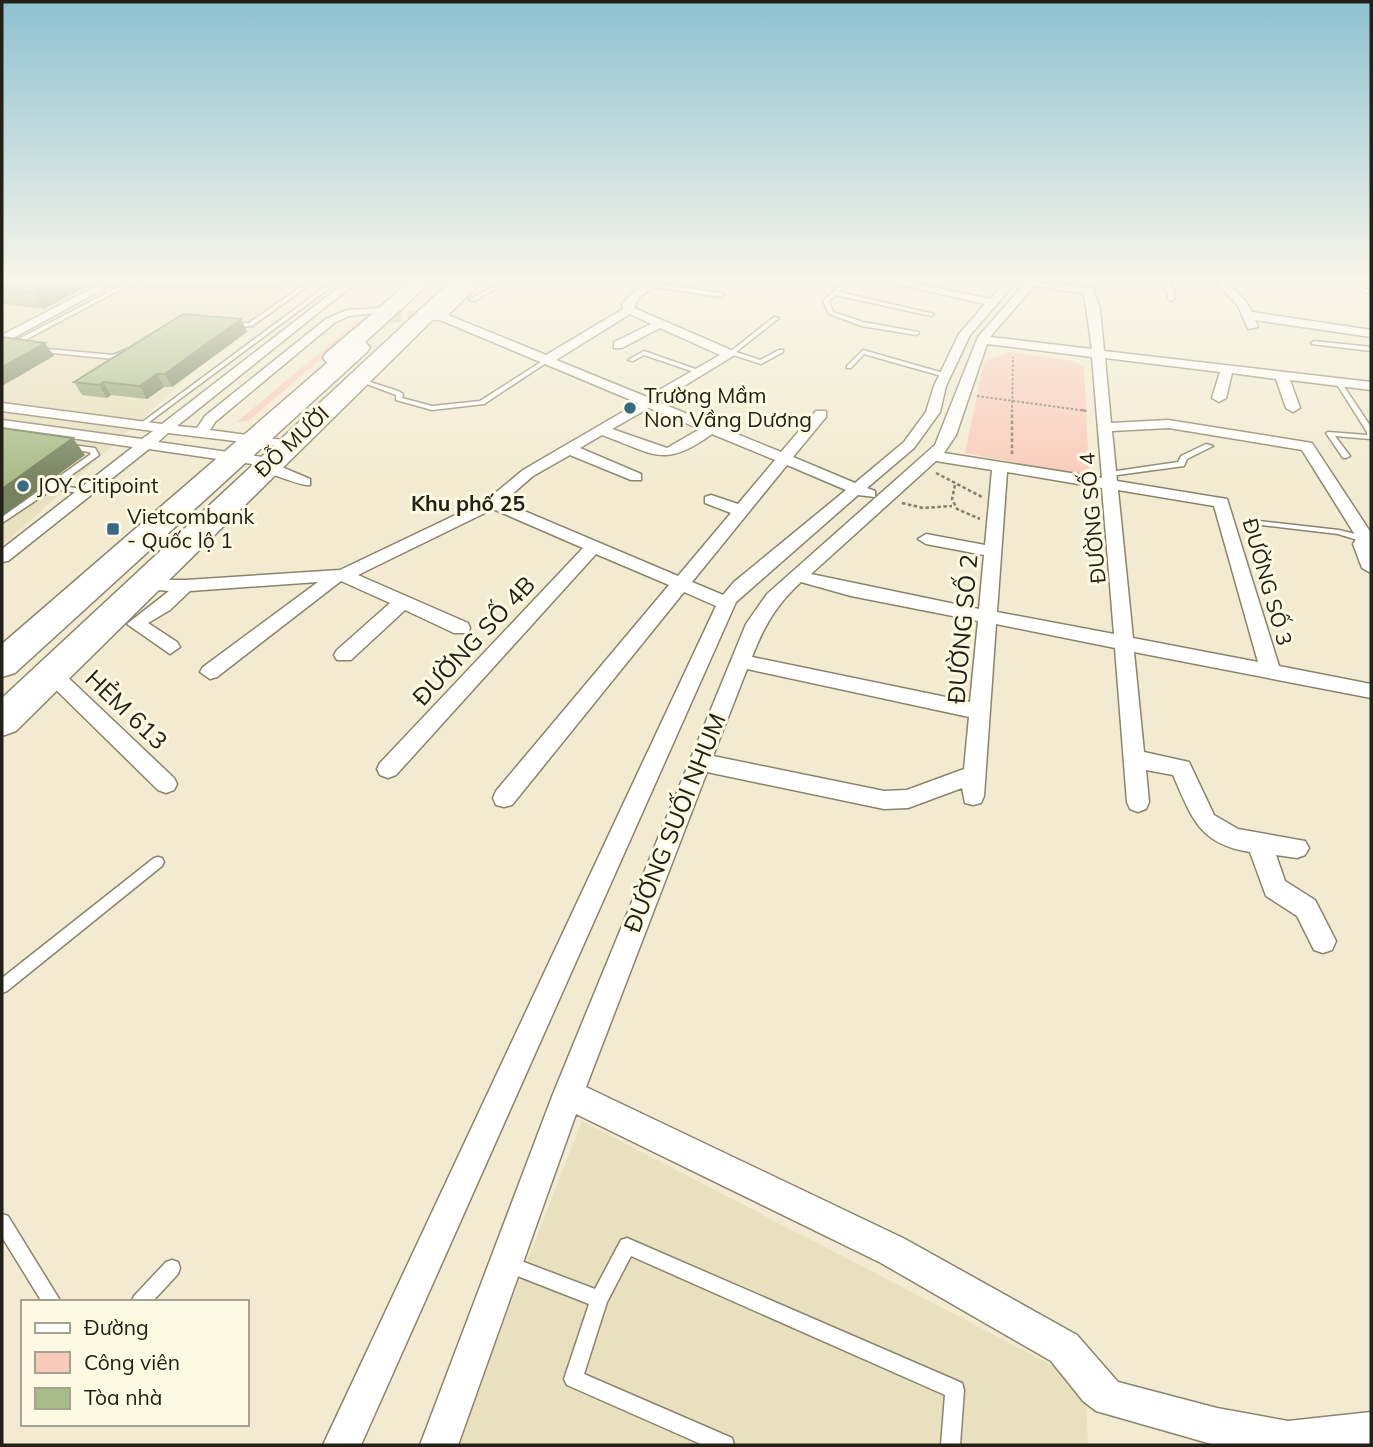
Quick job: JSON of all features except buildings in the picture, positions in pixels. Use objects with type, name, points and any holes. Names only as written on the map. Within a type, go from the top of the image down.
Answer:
[{"type":"highway","name":"ĐỖ MƯỜI","points":[[2,664],[371,349]]},
{"type":"highway","name":"ĐỖ MƯỜI","points":[[2,650],[251,452],[371,349]]},
{"type":"highway","name":"ĐỖ MƯỜI","points":[[2,702],[251,452],[359,380],[392,349]]},
{"type":"highway","name":"ĐỖ MƯỜI","points":[[2,721],[144,584],[251,452]]},
{"type":"street","points":[[2,557],[265,349]]},
{"type":"street","points":[[251,452],[228,417],[310,349]]},
{"type":"street","points":[[525,349],[547,360],[885,499]]},
{"type":"street","points":[[547,360],[566,349]]},
{"type":"street","points":[[714,349],[732,353]]},
{"type":"street","name":"ĐƯỜNG SUỐI NHUM","points":[[342,1445],[726,603],[740,586],[909,445],[923,429],[958,349]]},
{"type":"street","name":"ĐƯỜNG SUỐI NHUM","points":[[439,1445],[508,1264],[568,1094],[755,624],[773,598],[928,460],[949,435],[980,349]]},
{"type":"street","points":[[1049,349],[1371,386]]},
{"type":"street","name":"ĐƯỜNG SỐ 4","points":[[1098,349],[1138,802]]},
{"type":"street","points":[[210,672],[338,576],[493,503],[506,489],[569,449],[732,353]]},
{"type":"street","points":[[1219,398],[1227,368]]},
{"type":"street","points":[[1281,374],[1293,408]]},
{"type":"street","points":[[2,407],[164,426],[251,452],[305,482]]},
{"type":"street","points":[[504,798],[821,414]]},
{"type":"street","points":[[1105,420],[1158,427],[1168,424],[1307,446],[1367,538],[1361,544],[1371,568]]},
{"type":"street","points":[[2,424],[143,444],[251,452]]},
{"type":"street","points":[[601,430],[667,453],[684,447],[712,427]]},
{"type":"street","points":[[569,449],[636,477]]},
{"type":"street","name":"ĐƯỜNG SỐ 3","points":[[928,460],[1110,478],[1221,502],[1271,672]]},
{"type":"street","name":"ĐƯỜNG SỐ 2","points":[[699,762],[884,800],[908,799],[974,785],[998,500],[1006,467]]},
{"type":"street","points":[[711,500],[741,511]]},
{"type":"street","points":[[493,503],[726,603]]},
{"type":"street","points":[[926,538],[993,552]]},
{"type":"street","name":"ĐƯỜNG SỐ 4B","points":[[388,769],[595,545]]},
{"type":"street","points":[[144,584],[186,586],[338,576],[461,628]]},
{"type":"street","points":[[799,576],[851,590],[1371,691]]},
{"type":"street","points":[[170,647],[136,624],[142,617],[163,607],[170,596],[186,586]]},
{"type":"street","points":[[344,655],[402,603]]},
{"type":"street","points":[[740,661],[980,712]]},
{"type":"street","name":"HẺM 613","points":[[51,673],[166,784]]},
{"type":"street","points":[[1134,759],[1181,768],[1206,822],[1233,839],[1297,848]]},
{"type":"street","points":[[1259,842],[1275,888],[1306,908],[1323,941]]},
{"type":"street","points":[[568,1094],[917,1264],[1064,1348],[1096,1388],[1109,1398],[1217,1427],[1288,1440],[1371,1431]]},
{"type":"lane","points":[[20,349],[120,355]]},
{"type":"lane","points":[[99,369],[131,349]]},
{"type":"lane","points":[[144,424],[245,349]]},
{"type":"lane","points":[[732,353],[738,349]]},
{"type":"lane","points":[[732,353],[761,362],[780,351]]},
{"type":"lane","points":[[849,367],[863,352],[946,375]]},
{"type":"lane","points":[[631,360],[644,353],[702,373]]},
{"type":"lane","points":[[359,380],[396,391],[400,394],[398,399],[413,405],[432,408],[482,403],[547,360]]},
{"type":"lane","points":[[1339,383],[1371,432],[1370,437],[1330,433],[1346,456]]},
{"type":"lane","points":[[2,520],[95,455],[92,450],[61,445],[76,434]]},
{"type":"lane","points":[[1110,478],[1181,464],[1184,458],[1209,446]]},
{"type":"lane","points":[[52,486],[83,492]]},
{"type":"lane","points":[[1252,522],[1367,538]]},
{"type":"lane","points":[[2,986],[158,862]]},
{"type":"lane","points":[[2,1222],[51,1300]]},
{"type":"lane","points":[[725,1445],[573,1379],[599,1299],[627,1246],[955,1390],[951,1445]]},
{"type":"lane","points":[[508,1264],[599,1299]]},
{"type":"lane","points":[[142,1300],[172,1268]]},
{"type":"path","points":[[1006,467],[1013,401],[1014,349]]},
{"type":"path","points":[[964,394],[1105,420]]},
{"type":"path","points":[[928,460],[955,485],[998,500]]},
{"type":"path","points":[[952,506],[950,495],[955,485]]},
{"type":"path","points":[[885,499],[923,508],[952,506],[971,517],[996,521]]},
{"type":"shaded area","points":[[2,349],[220,349],[2,546]]},
{"type":"shaded area","points":[[582,1121],[1085,1382],[1088,1445],[455,1445]]},
{"type":"green space","points":[[324,349],[334,349],[248,421],[237,422]]},
{"type":"green space","points":[[1009,352],[1073,361],[1084,367],[1089,469],[1077,474],[965,453],[984,362]]},
{"type":"place","name":"Trường Mầm Non Vầng Dương","points":[[630,408]]},
{"type":"place","name":"JOY Citipoint","points":[[23,486]]},
{"type":"place","name":"Vietcombank - Quốc lộ 1","points":[[113,529]]},
{"type":"district","name":"Khu phố 25","points":[[468,504]]}]
